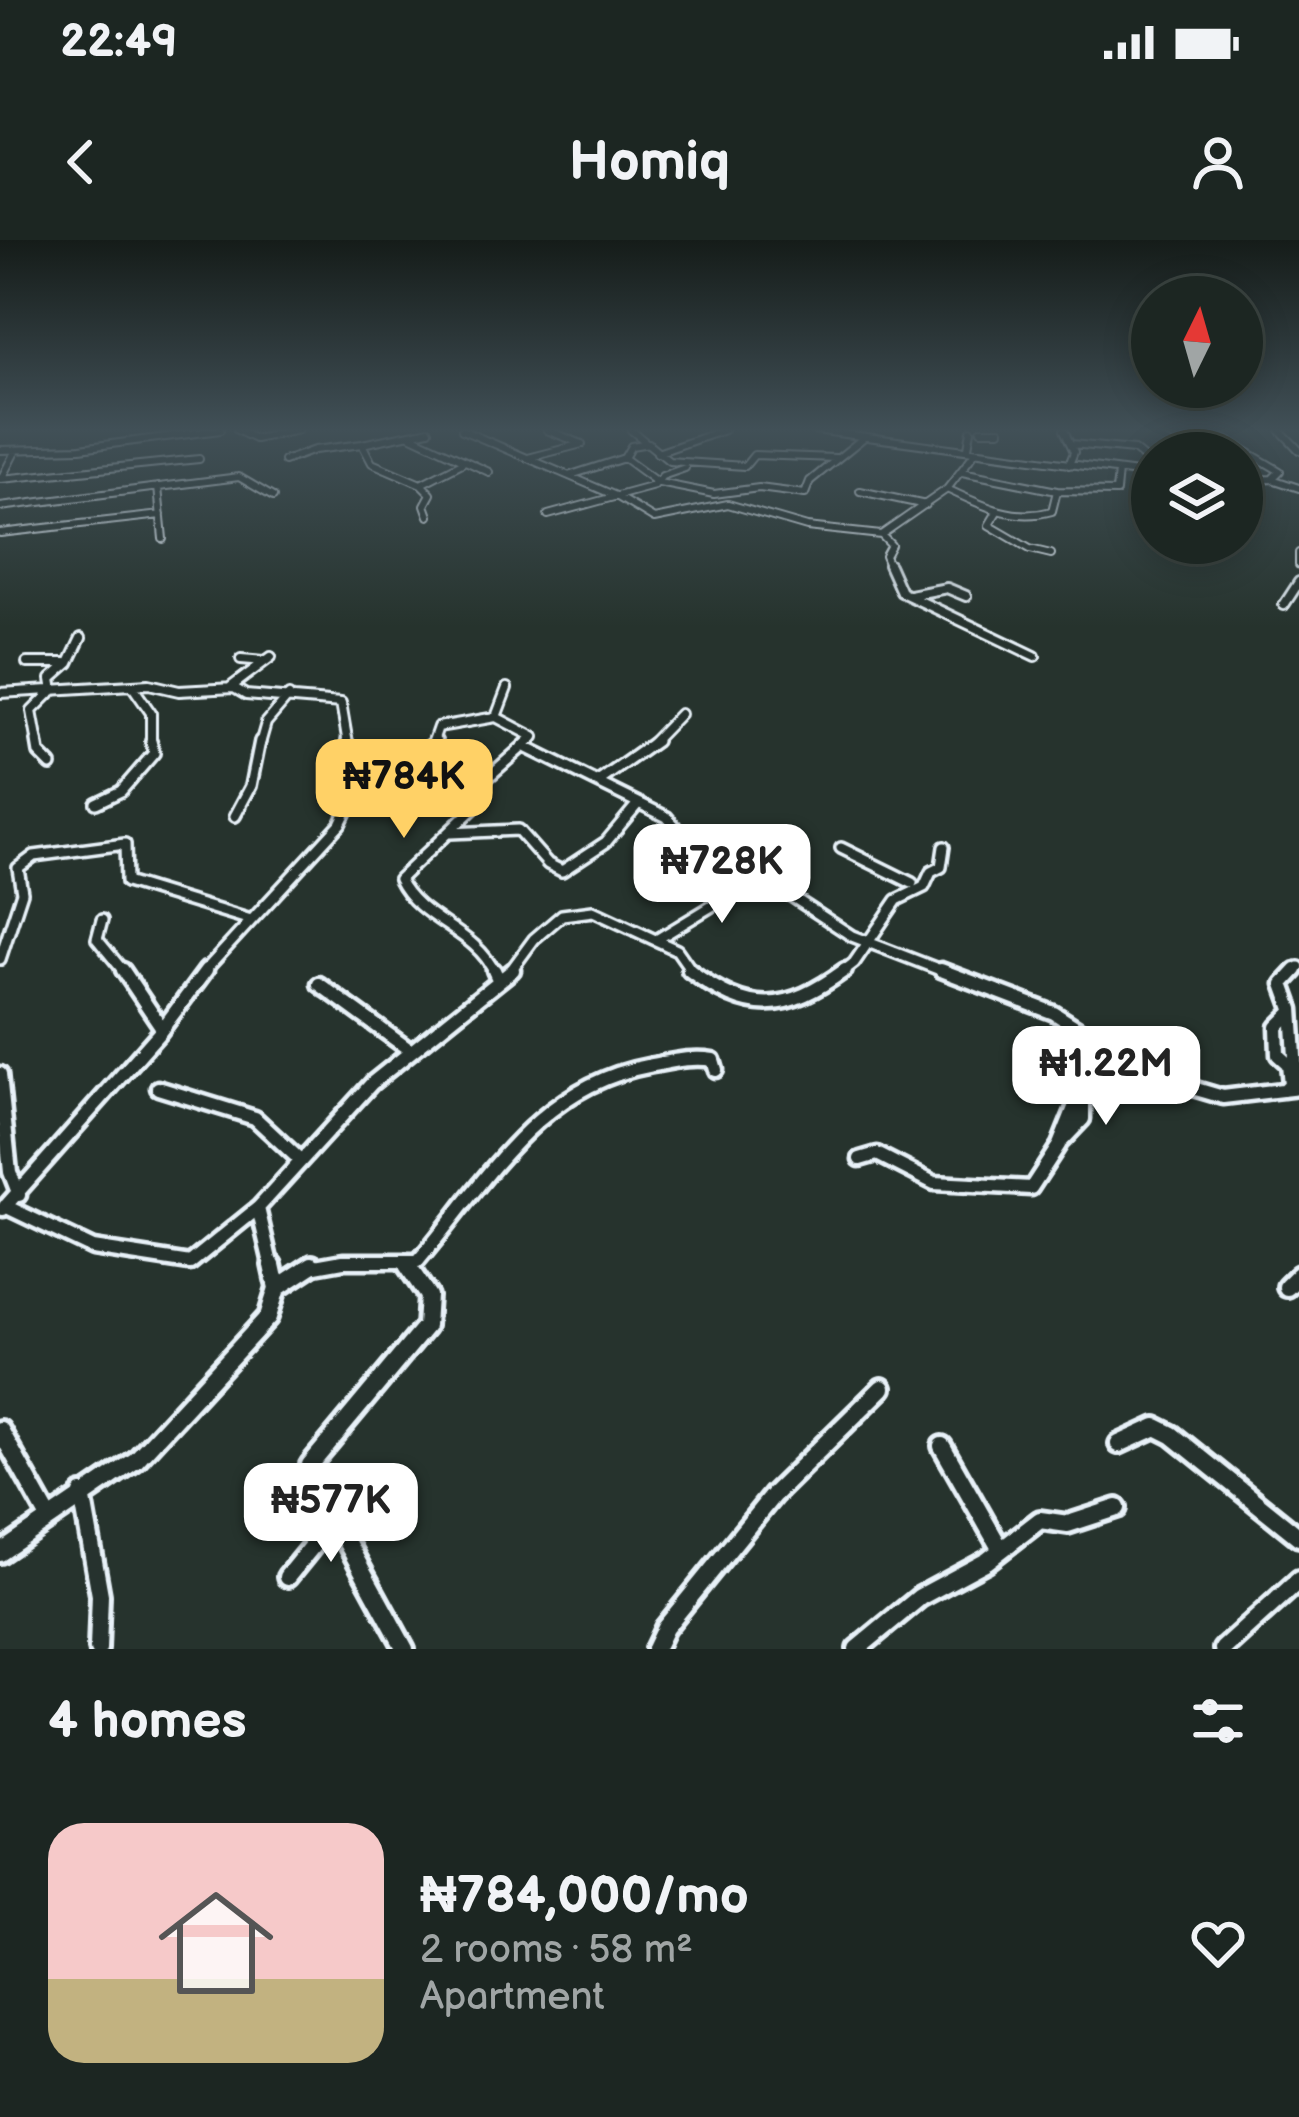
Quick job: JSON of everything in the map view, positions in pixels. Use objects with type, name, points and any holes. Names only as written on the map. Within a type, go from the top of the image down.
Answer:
[{"type":"street","points":[[0,507],[89,496]]},
{"type":"street","points":[[159,496],[163,538]]},
{"type":"street","points":[[429,516],[425,505],[430,496]]},
{"type":"street","points":[[548,515],[616,496],[658,520],[710,505],[753,508],[807,527],[881,535],[890,542],[885,556],[907,596],[1035,656]]},
{"type":"street","points":[[710,505],[713,496]]},
{"type":"street","points":[[885,496],[926,505]]},
{"type":"street","points":[[881,535],[938,496]]},
{"type":"street","points":[[963,496],[998,510],[1048,514],[1057,504],[1057,496]]},
{"type":"street","points":[[998,510],[989,521],[993,528],[1051,554]]},
{"type":"street","points":[[0,532],[161,515]]},
{"type":"street","points":[[1284,605],[1299,575],[1299,554]]},
{"type":"street","points":[[907,596],[946,588],[966,596]]},
{"type":"street","points":[[53,691],[52,679],[69,663],[81,638]]},
{"type":"street","points":[[226,689],[268,659],[241,659]]},
{"type":"street","points":[[26,663],[69,663]]},
{"type":"street","points":[[96,803],[121,791],[154,753],[148,733],[151,713],[140,687]]},
{"type":"street","points":[[496,717],[508,688]]},
{"type":"street","points":[[0,693],[226,689],[346,706],[339,719],[344,749],[370,762],[427,762],[476,777],[476,806],[404,871],[399,883],[413,901],[486,954],[498,979]]},
{"type":"street","points":[[51,765],[39,753],[32,711],[53,691]]},
{"type":"street","points":[[235,817],[255,784],[259,730],[289,696]]},
{"type":"street","points":[[598,782],[662,737],[680,714]]},
{"type":"street","points":[[427,762],[435,759],[420,752],[437,741],[438,727],[496,717],[533,736],[478,786]]},
{"type":"street","points":[[525,747],[636,806],[667,817],[698,852],[752,876],[865,941],[1054,1012],[1117,1051],[1126,1063],[1202,1094],[1250,1097],[1293,1089],[1288,1064],[1278,1055],[1277,1027],[1292,1012],[1283,984],[1287,974],[1299,967]]},
{"type":"street","points":[[370,762],[340,824],[171,1010],[162,1028],[3,1209],[68,1239],[175,1264],[190,1263],[258,1208],[372,1082],[515,968],[534,939],[573,911],[593,911],[677,950],[690,971],[753,1004],[803,1000],[854,963],[865,941],[909,890],[924,887],[931,872],[941,867],[944,847]]},
{"type":"street","points":[[446,833],[518,830],[548,865],[562,871],[606,842],[636,806]]},
{"type":"street","points":[[0,959],[22,892],[18,868],[23,859],[34,856],[125,844],[127,882],[228,908],[251,920]]},
{"type":"street","points":[[841,848],[878,872],[895,872],[909,890]]},
{"type":"street","points":[[656,940],[791,852]]},
{"type":"street","points":[[103,920],[97,939],[125,965],[135,992],[148,1002],[148,1014],[162,1028]]},
{"type":"street","points":[[319,984],[411,1052]]},
{"type":"street","points":[[860,1159],[877,1154],[934,1183],[1031,1188],[1060,1143],[1097,1057],[1117,1051]]},
{"type":"street","points":[[0,1553],[136,1460],[268,1317],[286,1276],[315,1263],[418,1261],[476,1182],[552,1107],[589,1082],[647,1065],[699,1057],[713,1060],[716,1070]]},
{"type":"street","points":[[0,1074],[10,1172],[19,1195]]},
{"type":"street","points":[[158,1088],[237,1107],[280,1131],[300,1160]]},
{"type":"street","points":[[258,1208],[278,1288]]},
{"type":"street","points":[[405,1263],[428,1296],[426,1326],[310,1466],[311,1477],[405,1649]]},
{"type":"street","points":[[655,1649],[665,1628],[773,1495],[882,1388]]},
{"type":"street","points":[[1119,1444],[1156,1427],[1172,1435],[1299,1538]]},
{"type":"street","points":[[0,1430],[48,1516]]},
{"type":"street","points":[[942,1447],[1001,1550]]},
{"type":"street","points":[[82,1494],[100,1595],[98,1649]]},
{"type":"street","points":[[857,1649],[920,1597],[1001,1550],[1040,1520],[1069,1524],[1118,1508]]},
{"type":"street","points":[[286,1577],[334,1519]]},
{"type":"street","points":[[1223,1649],[1299,1580]]}]
